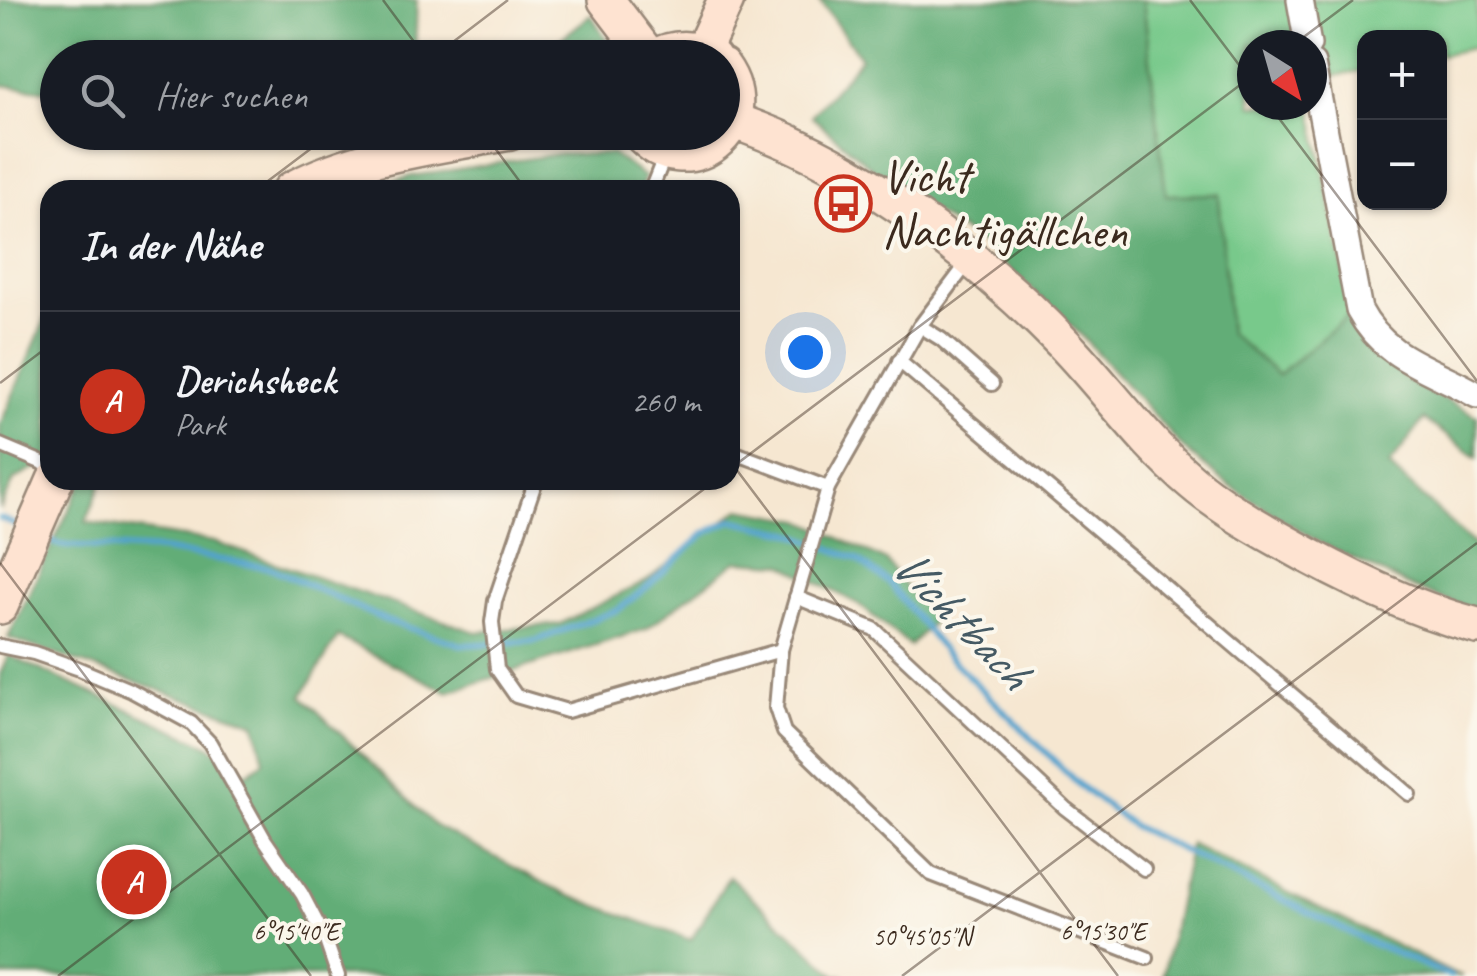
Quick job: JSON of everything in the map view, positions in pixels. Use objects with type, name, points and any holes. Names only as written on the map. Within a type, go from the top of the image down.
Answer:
[{"type":"main road","points":[[606,0],[637,40]]},
{"type":"main road","points":[[717,40],[726,0]]},
{"type":"main road","points":[[740,123],[797,146],[843,172],[971,258],[1064,344],[1174,467],[1219,503],[1360,583],[1477,626]]},
{"type":"main road","points":[[310,180],[370,158],[413,150]]},
{"type":"main road","points":[[671,150],[682,155],[703,150]]},
{"type":"main road","points":[[0,606],[48,495]]},
{"type":"street","points":[[1300,0],[1305,30]]},
{"type":"street","points":[[1323,120],[1359,310],[1380,341],[1477,394]]},
{"type":"lane","points":[[651,180],[653,150]]},
{"type":"lane","points":[[971,258],[920,326],[828,488],[781,650],[776,708],[784,732],[931,874],[1148,958]]},
{"type":"lane","points":[[920,326],[992,384]]},
{"type":"lane","points":[[900,361],[1409,794]]},
{"type":"lane","points":[[0,445],[40,462]]},
{"type":"lane","points":[[740,455],[828,488]]},
{"type":"lane","points":[[533,490],[495,601],[492,622],[497,669],[516,696],[567,710],[781,650]]},
{"type":"lane","points":[[796,597],[874,629],[1064,808],[1144,869]]},
{"type":"lane","points":[[0,646],[77,668],[132,691],[191,723],[210,743],[265,840],[302,894],[325,938],[338,976]]},
{"type":"green space","points":[[0,0],[417,0],[416,40],[40,40],[40,90],[0,85]]},
{"type":"green space","points":[[819,0],[1143,0],[1166,195],[1219,194],[1229,333],[1278,375],[1352,313],[1406,379],[1477,416],[1477,458],[1424,419],[1389,466],[1477,547],[1477,611],[1415,589],[1320,543],[1230,486],[1186,451],[1080,334],[982,244],[890,184],[811,116],[861,58]]},
{"type":"green space","points":[[1143,0],[1291,0],[1297,30],[1237,30],[1237,120],[1314,120],[1352,313],[1278,375],[1229,333],[1219,195],[1166,196]]},
{"type":"green space","points":[[1306,0],[1477,0],[1477,47],[1447,53],[1447,30],[1357,30],[1357,71],[1327,78],[1327,30],[1312,30]]},
{"type":"green space","points":[[591,15],[607,40],[559,40]]},
{"type":"green space","points":[[557,154],[612,154],[645,177],[399,180]]},
{"type":"green space","points":[[40,331],[40,465],[14,480],[0,510],[0,425]]},
{"type":"green space","points":[[78,490],[99,490],[86,522],[214,542],[476,632],[560,624],[646,581],[740,509],[802,520],[886,561],[935,619],[910,646],[858,604],[782,564],[737,561],[646,629],[448,692],[338,637],[302,696],[434,825],[565,894],[691,940],[729,876],[836,975],[845,976],[0,976],[0,675],[8,655],[210,746],[247,774],[264,761],[255,723],[8,638]]},
{"type":"green space","points":[[1190,844],[1452,973],[1463,976],[1163,976]]},
{"type":"waterway","name":"Vichtbach","points":[[0,518],[22,528]]},
{"type":"waterway","name":"Vichtbach","points":[[42,537],[60,545],[162,550],[271,568],[387,621],[462,645],[535,641],[618,610],[704,534],[732,520],[791,533],[857,559],[889,583],[945,653],[1080,786],[1133,826],[1371,943],[1450,976]]},
{"type":"place","name":"Vicht Nachtigällchen","points":[[843,203]]},
{"type":"place","name":"Derichsheck","points":[[134,882]]}]
